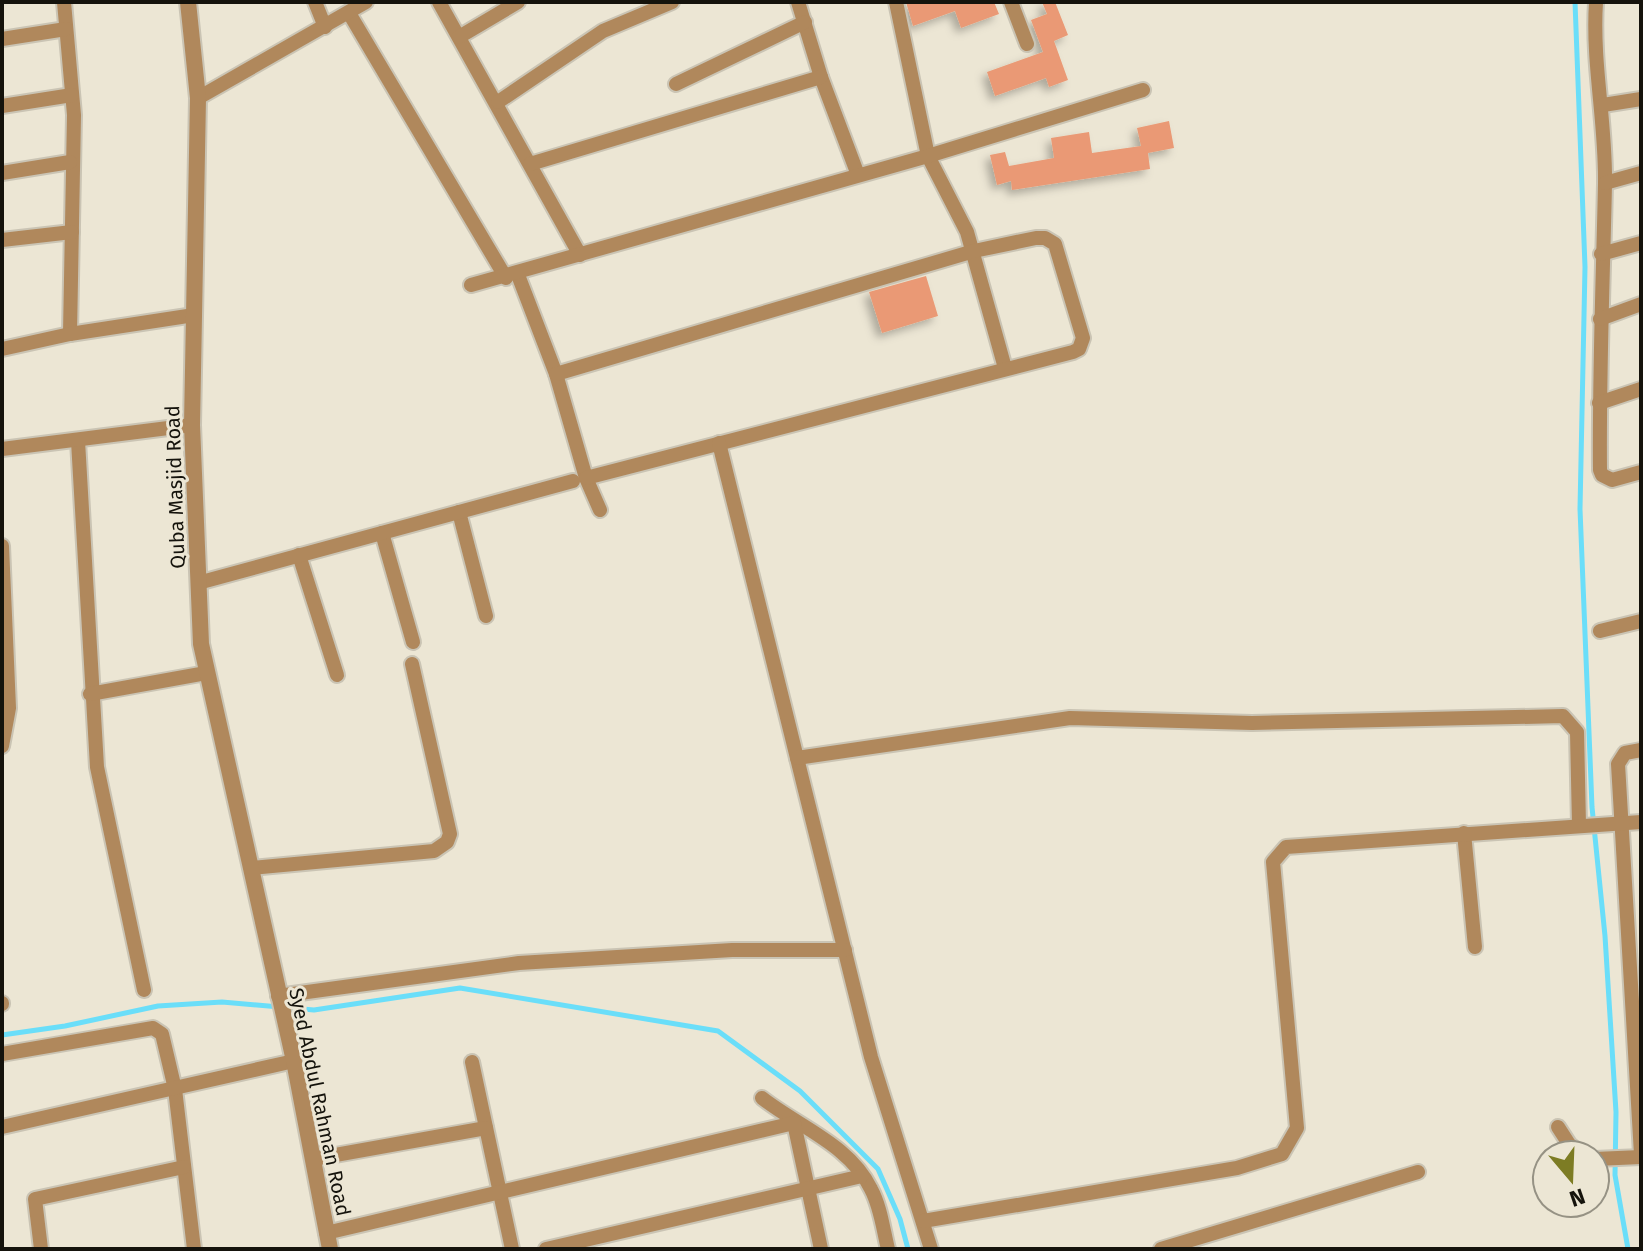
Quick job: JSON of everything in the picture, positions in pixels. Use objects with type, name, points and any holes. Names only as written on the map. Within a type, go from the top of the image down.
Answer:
[{"type":"street","points":[[64,2],[72,95],[70,334]]},
{"type":"street","name":"Quba Masjid Road","points":[[188,2],[198,98],[192,425],[198,583],[206,673],[271,964]]},
{"type":"street","points":[[315,2],[325,27]]},
{"type":"street","points":[[198,98],[366,2]]},
{"type":"street","points":[[439,2],[498,102],[580,255]]},
{"type":"street","points":[[459,37],[518,2]]},
{"type":"street","points":[[498,102],[603,31],[672,2]]},
{"type":"street","points":[[798,2],[821,77],[858,175]]},
{"type":"street","points":[[896,2],[928,156],[974,251],[1005,368]]},
{"type":"street","points":[[1011,2],[1027,44]]},
{"type":"street","points":[[1596,2],[1594,46],[1603,105],[1605,183],[1599,403],[1602,475],[1622,480],[1641,472]]},
{"type":"street","points":[[349,13],[512,276],[556,374],[580,479],[600,510]]},
{"type":"street","points":[[676,84],[805,22]]},
{"type":"street","points":[[2,39],[66,29]]},
{"type":"street","points":[[530,164],[821,77]]},
{"type":"street","points":[[471,285],[512,276],[928,156],[1143,90]]},
{"type":"street","points":[[2,106],[72,95]]},
{"type":"street","points":[[1603,105],[1641,99]]},
{"type":"street","points":[[2,173],[70,162]]},
{"type":"street","points":[[1605,183],[1641,173]]},
{"type":"street","points":[[2,240],[72,232]]},
{"type":"street","points":[[198,583],[580,479],[1073,352],[1079,349],[1083,338],[1051,240],[1036,238],[974,251],[556,374]]},
{"type":"street","points":[[1601,254],[1641,243]]},
{"type":"street","points":[[1600,319],[1641,304]]},
{"type":"street","points":[[2,349],[70,334],[194,315]]},
{"type":"street","points":[[1599,403],[1641,389]]},
{"type":"street","points":[[2,449],[192,425]]},
{"type":"street","points":[[78,441],[90,694],[97,767],[144,990]]},
{"type":"street","points":[[719,443],[871,1057],[931,1249]]},
{"type":"street","points":[[459,512],[486,616]]},
{"type":"street","points":[[382,533],[413,642]]},
{"type":"street","points":[[2,546],[5,708],[2,746]]},
{"type":"street","points":[[299,555],[337,675]]},
{"type":"street","points":[[1600,631],[1641,621]]},
{"type":"street","points":[[252,868],[434,851],[447,842],[450,834],[412,664]]},
{"type":"street","points":[[90,694],[206,673]]},
{"type":"street","points":[[797,758],[1070,718],[1252,723],[1563,716],[1577,732],[1581,825]]},
{"type":"street","points":[[1611,1161],[1637,1157],[1638,1086],[1614,823],[1618,760],[1625,753],[1641,750]]},
{"type":"street","points":[[923,1221],[1237,1168],[1282,1154],[1297,1128],[1275,857],[1293,844],[1641,822]]},
{"type":"street","points":[[1464,833],[1475,947]]},
{"type":"street","points":[[278,996],[519,963],[732,950],[845,950]]},
{"type":"street","name":"Syed Abdul Rahman Road","points":[[271,964],[294,1061],[328,1241]]},
{"type":"street","points":[[2,1054],[153,1028],[165,1041],[175,1089],[194,1249]]},
{"type":"street","points":[[2,1127],[294,1061]]},
{"type":"street","points":[[472,1062],[512,1249]]},
{"type":"street","points":[[762,1098],[794,1123],[821,1136],[862,1176],[881,1214],[888,1249]]},
{"type":"street","points":[[794,1123],[821,1249]]},
{"type":"street","points":[[328,1241],[500,1191],[794,1123]]},
{"type":"street","points":[[1558,1127],[1566,1139]]},
{"type":"street","points":[[313,1159],[486,1128]]},
{"type":"street","points":[[41,1249],[35,1199],[184,1167]]},
{"type":"street","points":[[1161,1249],[1418,1172]]},
{"type":"street","points":[[546,1249],[862,1176]]},
{"type":"building","points":[[906,2],[994,2],[999,14],[961,28],[955,11],[913,26]]},
{"type":"building","points":[[1042,2],[1055,2],[1068,35],[1054,41],[1068,80],[1049,87],[1046,78],[995,96],[987,72],[1043,52],[1031,20],[1047,14]]},
{"type":"building","points":[[1169,121],[1174,148],[1148,153],[1150,169],[1012,190],[1011,181],[997,185],[990,155],[1005,152],[1009,166],[1054,158],[1051,138],[1089,132],[1092,153],[1141,146],[1137,128]]},
{"type":"building","points":[[926,276],[938,316],[882,333],[869,292]]},
{"type":"waterway","points":[[1575,2],[1585,267],[1580,509],[1592,807],[1605,936],[1616,1112],[1615,1175],[1628,1249]]},
{"type":"waterway","points":[[2,1035],[65,1026],[158,1006],[222,1002],[314,1010],[460,988],[718,1031],[800,1091],[878,1169],[900,1219],[908,1249]]}]
